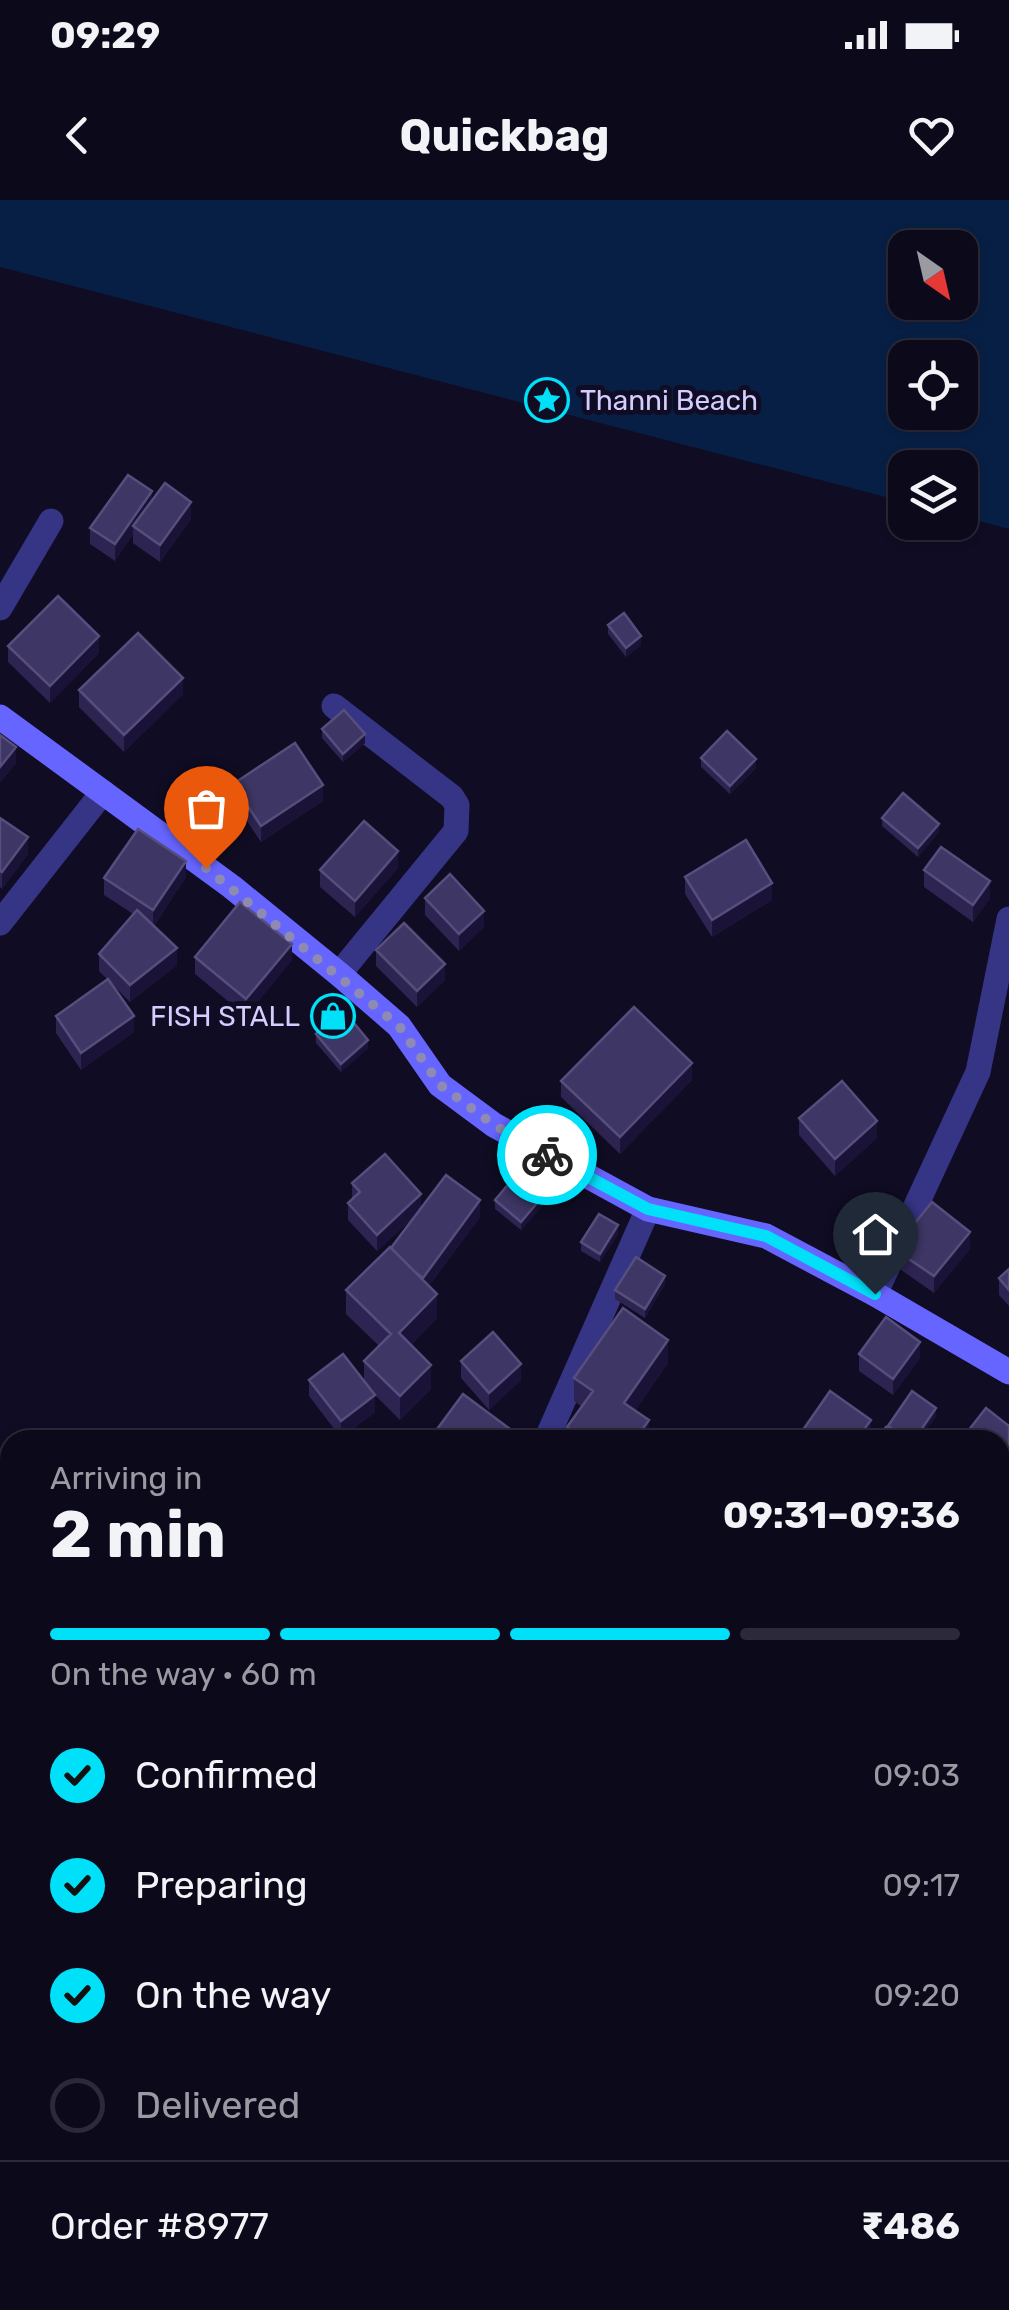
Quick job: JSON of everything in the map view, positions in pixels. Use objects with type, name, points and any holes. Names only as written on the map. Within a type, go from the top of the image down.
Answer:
[{"type":"main road","points":[[0,717],[232,887],[339,974],[399,1026],[440,1085],[494,1125],[648,1209],[766,1236],[1009,1372]]},
{"type":"street","points":[[0,608],[51,522]]},
{"type":"street","points":[[334,706],[452,798],[458,818],[456,830],[339,974]]},
{"type":"street","points":[[0,923],[102,792]]},
{"type":"street","points":[[875,1294],[978,1072],[1009,920]]},
{"type":"street","points":[[550,1430],[648,1209]]},
{"type":"water","points":[[0,200],[1009,200],[1009,529],[978,521],[978,450],[888,450],[888,498],[0,267]]},
{"type":"building","points":[[128,475],[152,491],[115,544],[90,528]]},
{"type":"building","points":[[165,483],[191,502],[160,545],[133,526]]},
{"type":"building","points":[[58,596],[99,636],[50,686],[8,646]]},
{"type":"building","points":[[624,613],[641,636],[626,648],[608,625]]},
{"type":"building","points":[[138,633],[183,678],[124,735],[79,690]]},
{"type":"building","points":[[344,710],[365,734],[343,754],[322,729]]},
{"type":"building","points":[[727,731],[756,759],[730,786],[701,758]]},
{"type":"building","points":[[0,735],[16,747],[0,767]]},
{"type":"building","points":[[295,743],[323,785],[261,826],[233,784]]},
{"type":"building","points":[[903,793],[939,824],[918,848],[882,818]]},
{"type":"building","points":[[0,818],[28,837],[2,872],[0,871]]},
{"type":"building","points":[[364,821],[398,851],[355,901],[320,870]]},
{"type":"building","points":[[138,829],[186,861],[153,910],[104,878]]},
{"type":"building","points":[[746,840],[772,883],[712,920],[685,877]]},
{"type":"building","points":[[941,847],[990,881],[973,905],[924,870]]},
{"type":"building","points":[[450,874],[484,911],[459,934],[425,898]]},
{"type":"building","points":[[240,902],[292,944],[246,999],[195,957]]},
{"type":"building","points":[[137,910],[177,948],[130,985],[99,954]]},
{"type":"building","points":[[404,923],[445,964],[417,991],[376,950]]},
{"type":"building","points":[[108,979],[134,1016],[81,1053],[56,1016]]},
{"type":"building","points":[[634,1007],[692,1063],[620,1137],[561,1081]]},
{"type":"building","points":[[344,1011],[368,1040],[341,1064],[316,1034]]},
{"type":"building","points":[[842,1081],[877,1121],[835,1159],[799,1118]]},
{"type":"building","points":[[529,1145],[560,1162],[546,1187],[515,1170]]},
{"type":"building","points":[[385,1154],[421,1194],[377,1235],[348,1203],[360,1192],[352,1183]]},
{"type":"building","points":[[446,1175],[480,1200],[423,1278],[391,1248]]},
{"type":"building","points":[[516,1175],[543,1196],[521,1222],[495,1200]]},
{"type":"building","points":[[932,1202],[970,1232],[934,1276],[894,1249]]},
{"type":"building","points":[[599,1214],[618,1225],[600,1254],[581,1242]]},
{"type":"building","points":[[390,1247],[437,1294],[399,1333],[431,1365],[400,1396],[364,1361],[391,1334],[346,1290]]},
{"type":"building","points":[[636,1257],[665,1276],[645,1309],[615,1290]]},
{"type":"building","points":[[1009,1269],[1009,1290],[999,1278]]},
{"type":"building","points":[[623,1308],[668,1340],[624,1403],[649,1420],[642,1430],[567,1427],[593,1391],[574,1378]]},
{"type":"building","points":[[886,1317],[920,1342],[893,1379],[859,1354]]},
{"type":"building","points":[[493,1332],[521,1364],[489,1393],[461,1361]]},
{"type":"building","points":[[343,1354],[375,1395],[341,1421],[309,1380]]},
{"type":"building","points":[[830,1391],[871,1420],[864,1430],[803,1430]]},
{"type":"building","points":[[912,1391],[936,1408],[921,1430],[894,1430],[888,1426]]},
{"type":"building","points":[[463,1394],[510,1429],[509,1430],[436,1430]]},
{"type":"building","points":[[986,1408],[1009,1426],[1009,1430],[969,1430]]},
{"type":"way so far","points":[[206,868],[399,1026],[440,1085],[494,1125],[547,1155]]},
{"type":"place","name":"Thanni Beach","points":[[547,400]]},
{"type":"place","name":"FISH STALL","points":[[333,1016]]},
{"type":"route","points":[[547,1155],[648,1209],[766,1236],[875,1294]]}]
